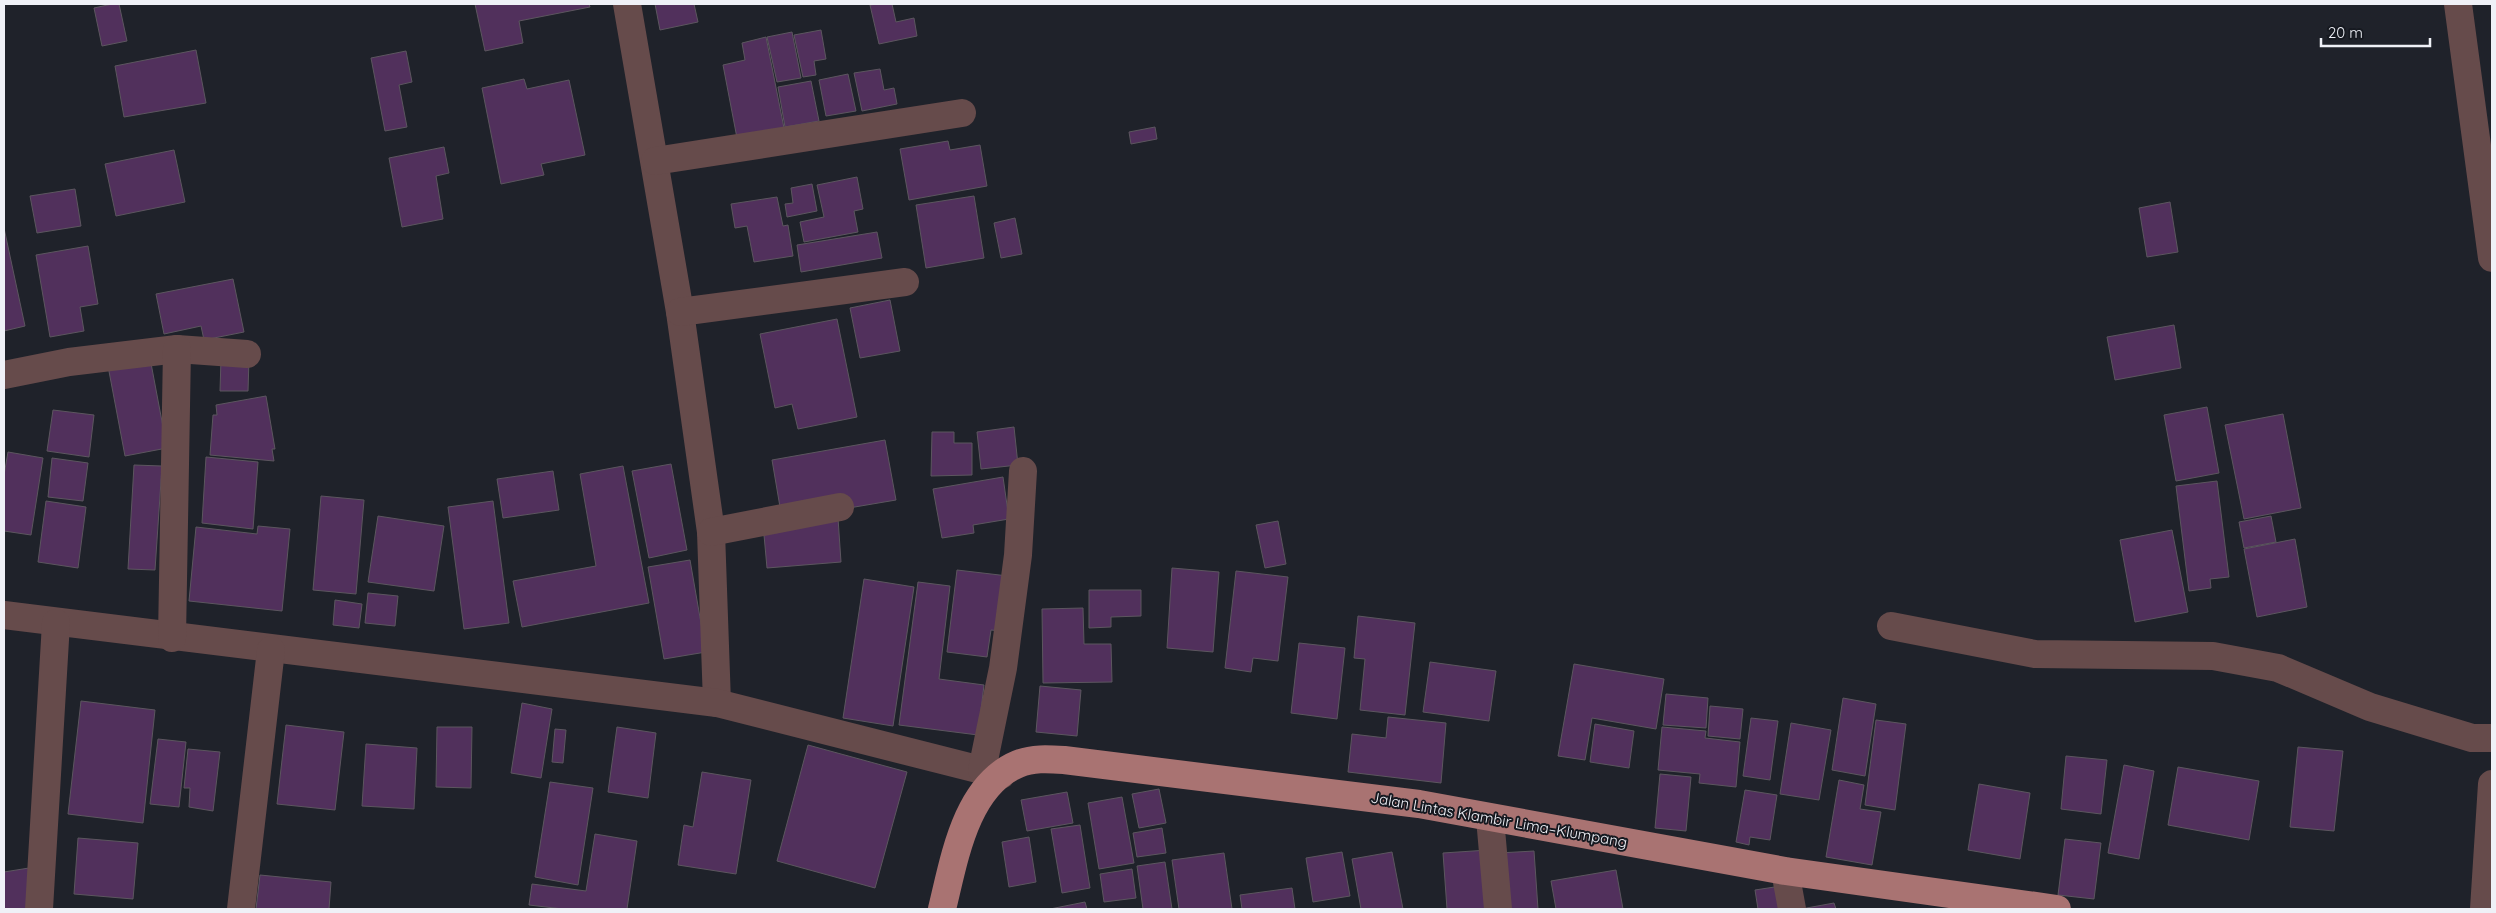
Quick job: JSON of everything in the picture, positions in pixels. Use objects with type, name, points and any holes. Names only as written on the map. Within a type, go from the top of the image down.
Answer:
[{"type":"main road","name":"Jalan Lintas Klambir Lima–Klumpang","points":[[942,909],[961,834],[992,772],[1037,759],[1064,760],[1418,804],[1785,871],[2057,909]]},
{"type":"street","points":[[627,4],[680,312],[711,532],[716,703]]},
{"type":"street","points":[[2458,4],[2492,258]]},
{"type":"street","points":[[655,161],[962,113]]},
{"type":"street","points":[[680,312],[905,282]]},
{"type":"street","points":[[172,638],[177,349]]},
{"type":"street","points":[[4,375],[69,362],[177,349],[247,354]]},
{"type":"street","points":[[4,615],[172,638],[716,703],[992,772],[1018,555],[1023,471]]},
{"type":"street","points":[[711,532],[840,506]]},
{"type":"street","points":[[39,909],[56,623]]},
{"type":"street","points":[[1891,626],[2035,654],[2213,656],[2278,668],[2370,707],[2472,738],[2492,738]]},
{"type":"street","points":[[241,909],[271,650]]},
{"type":"street","points":[[2484,909],[2492,784]]},
{"type":"street","points":[[1490,818],[1498,909]]},
{"type":"street","points":[[1785,871],[1792,909]]},
{"type":"building","points":[[119,4],[127,41],[102,46],[94,8]]},
{"type":"building","points":[[475,4],[589,4],[590,7],[519,21],[523,43],[485,51]]},
{"type":"building","points":[[655,4],[694,4],[698,22],[660,30]]},
{"type":"building","points":[[892,4],[896,22],[914,18],[917,36],[879,44],[870,5]]},
{"type":"building","points":[[821,30],[826,59],[814,61],[816,75],[803,77],[794,35]]},
{"type":"building","points":[[792,32],[801,78],[777,82],[767,37]]},
{"type":"building","points":[[766,37],[784,128],[737,138],[723,65],[745,60],[742,43]]},
{"type":"building","points":[[196,50],[206,103],[124,117],[115,66]]},
{"type":"building","points":[[406,51],[412,82],[399,85],[407,127],[385,131],[371,58]]},
{"type":"building","points":[[880,69],[884,90],[894,88],[897,104],[862,111],[854,73]]},
{"type":"building","points":[[848,74],[856,111],[826,116],[819,80]]},
{"type":"building","points":[[524,79],[527,89],[569,80],[585,155],[541,164],[544,175],[501,184],[482,88]]},
{"type":"building","points":[[811,81],[819,121],[785,127],[778,87]]},
{"type":"building","points":[[1155,127],[1157,139],[1131,144],[1129,132]]},
{"type":"building","points":[[948,141],[950,150],[980,145],[987,186],[909,200],[900,149]]},
{"type":"building","points":[[444,147],[449,173],[436,176],[443,219],[402,227],[389,158]]},
{"type":"building","points":[[174,150],[185,202],[116,216],[105,164]]},
{"type":"building","points":[[857,177],[863,209],[854,211],[858,232],[804,242],[800,222],[824,217],[817,185]]},
{"type":"building","points":[[812,184],[817,211],[787,217],[785,204],[793,203],[791,188]]},
{"type":"building","points":[[75,189],[81,226],[37,233],[30,196]]},
{"type":"building","points":[[974,196],[984,258],[926,268],[916,205]]},
{"type":"building","points":[[777,197],[783,226],[788,225],[793,256],[754,262],[747,226],[735,228],[731,204]]},
{"type":"building","points":[[2170,202],[2178,252],[2147,257],[2139,208]]},
{"type":"building","points":[[1015,218],[1022,254],[1001,258],[994,223]]},
{"type":"building","points":[[4,228],[25,326],[4,331]]},
{"type":"building","points":[[877,232],[882,258],[801,272],[797,245]]},
{"type":"building","points":[[88,246],[98,304],[80,307],[84,331],[50,337],[36,255]]},
{"type":"building","points":[[233,279],[244,332],[204,340],[201,326],[164,334],[156,294]]},
{"type":"building","points":[[890,300],[900,351],[860,358],[850,308]]},
{"type":"building","points":[[837,319],[857,417],[798,429],[792,404],[775,408],[760,334]]},
{"type":"building","points":[[2174,325],[2181,368],[2115,380],[2107,337]]},
{"type":"building","points":[[150,358],[167,448],[125,456],[108,366]]},
{"type":"building","points":[[221,359],[249,359],[248,391],[220,391]]},
{"type":"building","points":[[266,396],[275,449],[272,449],[274,461],[210,455],[213,415],[217,415],[216,405]]},
{"type":"building","points":[[2207,407],[2219,473],[2176,481],[2164,415]]},
{"type":"building","points":[[53,410],[94,415],[89,457],[47,451]]},
{"type":"building","points":[[2283,414],[2301,508],[2244,519],[2225,425]]},
{"type":"building","points":[[1014,427],[1018,465],[981,469],[977,432]]},
{"type":"building","points":[[932,432],[954,432],[954,443],[972,443],[972,475],[931,476]]},
{"type":"building","points":[[885,440],[896,500],[843,509],[780,507],[772,460]]},
{"type":"building","points":[[8,452],[43,458],[31,535],[4,531],[4,475]]},
{"type":"building","points":[[206,457],[258,462],[253,529],[202,523]]},
{"type":"building","points":[[52,458],[88,463],[83,501],[48,497]]},
{"type":"building","points":[[671,464],[687,550],[649,558],[632,471]]},
{"type":"building","points":[[134,465],[162,466],[155,570],[128,569]]},
{"type":"building","points":[[623,466],[649,603],[522,627],[513,581],[596,566],[580,474]]},
{"type":"building","points":[[553,471],[559,510],[503,518],[497,479]]},
{"type":"building","points":[[1003,477],[1009,519],[973,525],[974,533],[942,538],[933,489]]},
{"type":"building","points":[[2217,481],[2229,577],[2210,579],[2211,588],[2189,591],[2176,486]]},
{"type":"building","points":[[321,496],[364,500],[356,594],[313,590]]},
{"type":"building","points":[[46,501],[86,507],[78,568],[38,562]]},
{"type":"building","points":[[493,501],[509,623],[464,629],[448,507]]},
{"type":"building","points":[[378,516],[444,526],[434,591],[368,582]]},
{"type":"building","points":[[2271,516],[2276,542],[2244,548],[2239,522]]},
{"type":"building","points":[[838,518],[841,562],[767,568],[763,524]]},
{"type":"building","points":[[1278,521],[1286,564],[1265,568],[1256,525]]},
{"type":"building","points":[[258,526],[290,529],[282,611],[189,601],[196,527],[257,534]]},
{"type":"building","points":[[2172,530],[2188,612],[2135,622],[2120,540]]},
{"type":"building","points":[[2295,539],[2307,607],[2257,617],[2244,549]]},
{"type":"building","points":[[690,560],[706,652],[664,659],[648,567]]},
{"type":"building","points":[[1172,568],[1219,572],[1213,652],[1167,648]]},
{"type":"building","points":[[957,570],[1008,576],[1001,631],[991,630],[987,657],[947,652]]},
{"type":"building","points":[[1236,571],[1288,577],[1278,661],[1253,658],[1251,672],[1225,668]]},
{"type":"building","points":[[864,579],[914,587],[893,726],[843,718]]},
{"type":"building","points":[[918,582],[950,586],[939,679],[984,685],[978,735],[899,725]]},
{"type":"building","points":[[1089,590],[1141,590],[1141,616],[1111,617],[1111,627],[1089,628]]},
{"type":"building","points":[[368,593],[398,596],[395,626],[365,623]]},
{"type":"building","points":[[335,600],[362,604],[359,628],[333,625]]},
{"type":"building","points":[[1083,608],[1084,644],[1111,644],[1112,682],[1043,683],[1042,609]]},
{"type":"building","points":[[1358,616],[1415,623],[1405,715],[1360,710],[1365,659],[1354,658]]},
{"type":"building","points":[[1299,643],[1345,648],[1337,719],[1291,713]]},
{"type":"building","points":[[1430,662],[1496,671],[1489,721],[1423,712]]},
{"type":"building","points":[[1574,664],[1664,679],[1656,729],[1592,718],[1585,760],[1558,756]]},
{"type":"building","points":[[1040,686],[1081,690],[1077,736],[1036,732]]},
{"type":"building","points":[[1666,694],[1708,698],[1706,728],[1663,725]]},
{"type":"building","points":[[1843,698],[1876,704],[1865,776],[1832,770]]},
{"type":"building","points":[[81,701],[155,710],[143,823],[68,814]]},
{"type":"building","points":[[522,703],[552,709],[541,778],[511,773]]},
{"type":"building","points":[[1710,706],[1743,709],[1740,739],[1708,736]]},
{"type":"building","points":[[1388,717],[1446,723],[1441,783],[1348,772],[1352,734],[1386,738]]},
{"type":"building","points":[[1751,718],[1778,721],[1770,780],[1743,776]]},
{"type":"building","points":[[1876,720],[1906,724],[1895,810],[1865,805]]},
{"type":"building","points":[[1791,723],[1831,730],[1819,800],[1780,794]]},
{"type":"building","points":[[1595,724],[1634,731],[1629,768],[1590,762]]},
{"type":"building","points":[[286,725],[344,732],[335,810],[277,804]]},
{"type":"building","points":[[437,727],[472,727],[471,788],[436,787]]},
{"type":"building","points":[[617,727],[656,733],[648,798],[608,792]]},
{"type":"building","points":[[1662,727],[1706,731],[1705,738],[1740,742],[1736,787],[1699,783],[1700,774],[1658,770]]},
{"type":"building","points":[[555,729],[566,730],[563,763],[552,762]]},
{"type":"building","points":[[158,739],[186,742],[179,807],[150,804]]},
{"type":"building","points":[[366,744],[417,748],[414,809],[362,806]]},
{"type":"building","points":[[808,745],[907,772],[875,888],[777,861]]},
{"type":"building","points":[[2298,747],[2343,751],[2334,831],[2290,827]]},
{"type":"building","points":[[188,749],[220,752],[213,811],[189,807],[190,788],[184,788]]},
{"type":"building","points":[[2066,756],[2107,760],[2101,814],[2061,809]]},
{"type":"building","points":[[2124,765],[2154,771],[2139,859],[2108,853]]},
{"type":"building","points":[[2178,767],[2259,781],[2249,840],[2168,825]]},
{"type":"building","points":[[702,772],[751,780],[736,874],[678,865],[684,825],[693,827]]},
{"type":"building","points":[[1660,774],[1691,777],[1686,831],[1655,828]]},
{"type":"building","points":[[1839,780],[1864,785],[1860,809],[1881,812],[1872,865],[1826,857]]},
{"type":"building","points":[[550,782],[593,788],[578,885],[535,877]]},
{"type":"building","points":[[1979,784],[2030,793],[2020,859],[1968,850]]},
{"type":"building","points":[[1159,789],[1166,823],[1139,828],[1132,794]]},
{"type":"building","points":[[1745,790],[1777,795],[1770,840],[1750,837],[1749,845],[1736,842]]},
{"type":"building","points":[[1067,792],[1073,823],[1027,831],[1021,800]]},
{"type":"building","points":[[1122,797],[1134,863],[1099,869],[1088,803]]},
{"type":"building","points":[[1080,825],[1090,888],[1062,893],[1051,829]]},
{"type":"building","points":[[1162,828],[1166,853],[1137,857],[1133,833]]},
{"type":"building","points":[[595,834],[637,841],[627,909],[563,909],[529,905],[532,884],[586,891]]},
{"type":"building","points":[[1029,837],[1036,882],[1009,887],[1002,842]]},
{"type":"building","points":[[78,838],[138,843],[133,899],[74,894]]},
{"type":"building","points":[[2065,839],[2101,843],[2094,899],[2058,895]]},
{"type":"building","points":[[1488,850],[1491,909],[1447,909],[1443,853]]},
{"type":"building","points":[[1534,851],[1538,909],[1502,909],[1499,853]]},
{"type":"building","points":[[1342,852],[1350,896],[1313,902],[1306,858]]},
{"type":"building","points":[[1392,852],[1403,909],[1361,909],[1352,859]]},
{"type":"building","points":[[1224,853],[1232,909],[1179,909],[1172,860]]},
{"type":"building","points":[[1165,862],[1172,909],[1143,909],[1137,866]]},
{"type":"building","points":[[29,868],[37,909],[4,909],[4,872]]},
{"type":"building","points":[[1132,869],[1136,898],[1104,902],[1100,874]]},
{"type":"building","points":[[1616,870],[1623,909],[1556,909],[1551,881]]},
{"type":"building","points":[[260,875],[331,882],[329,909],[256,909]]},
{"type":"building","points":[[1781,886],[1785,909],[1758,909],[1755,890]]},
{"type":"building","points":[[1292,888],[1295,909],[1242,909],[1240,895]]},
{"type":"building","points":[[1085,902],[1087,909],[1050,909]]},
{"type":"building","points":[[1834,903],[1836,909],[1801,909]]}]
